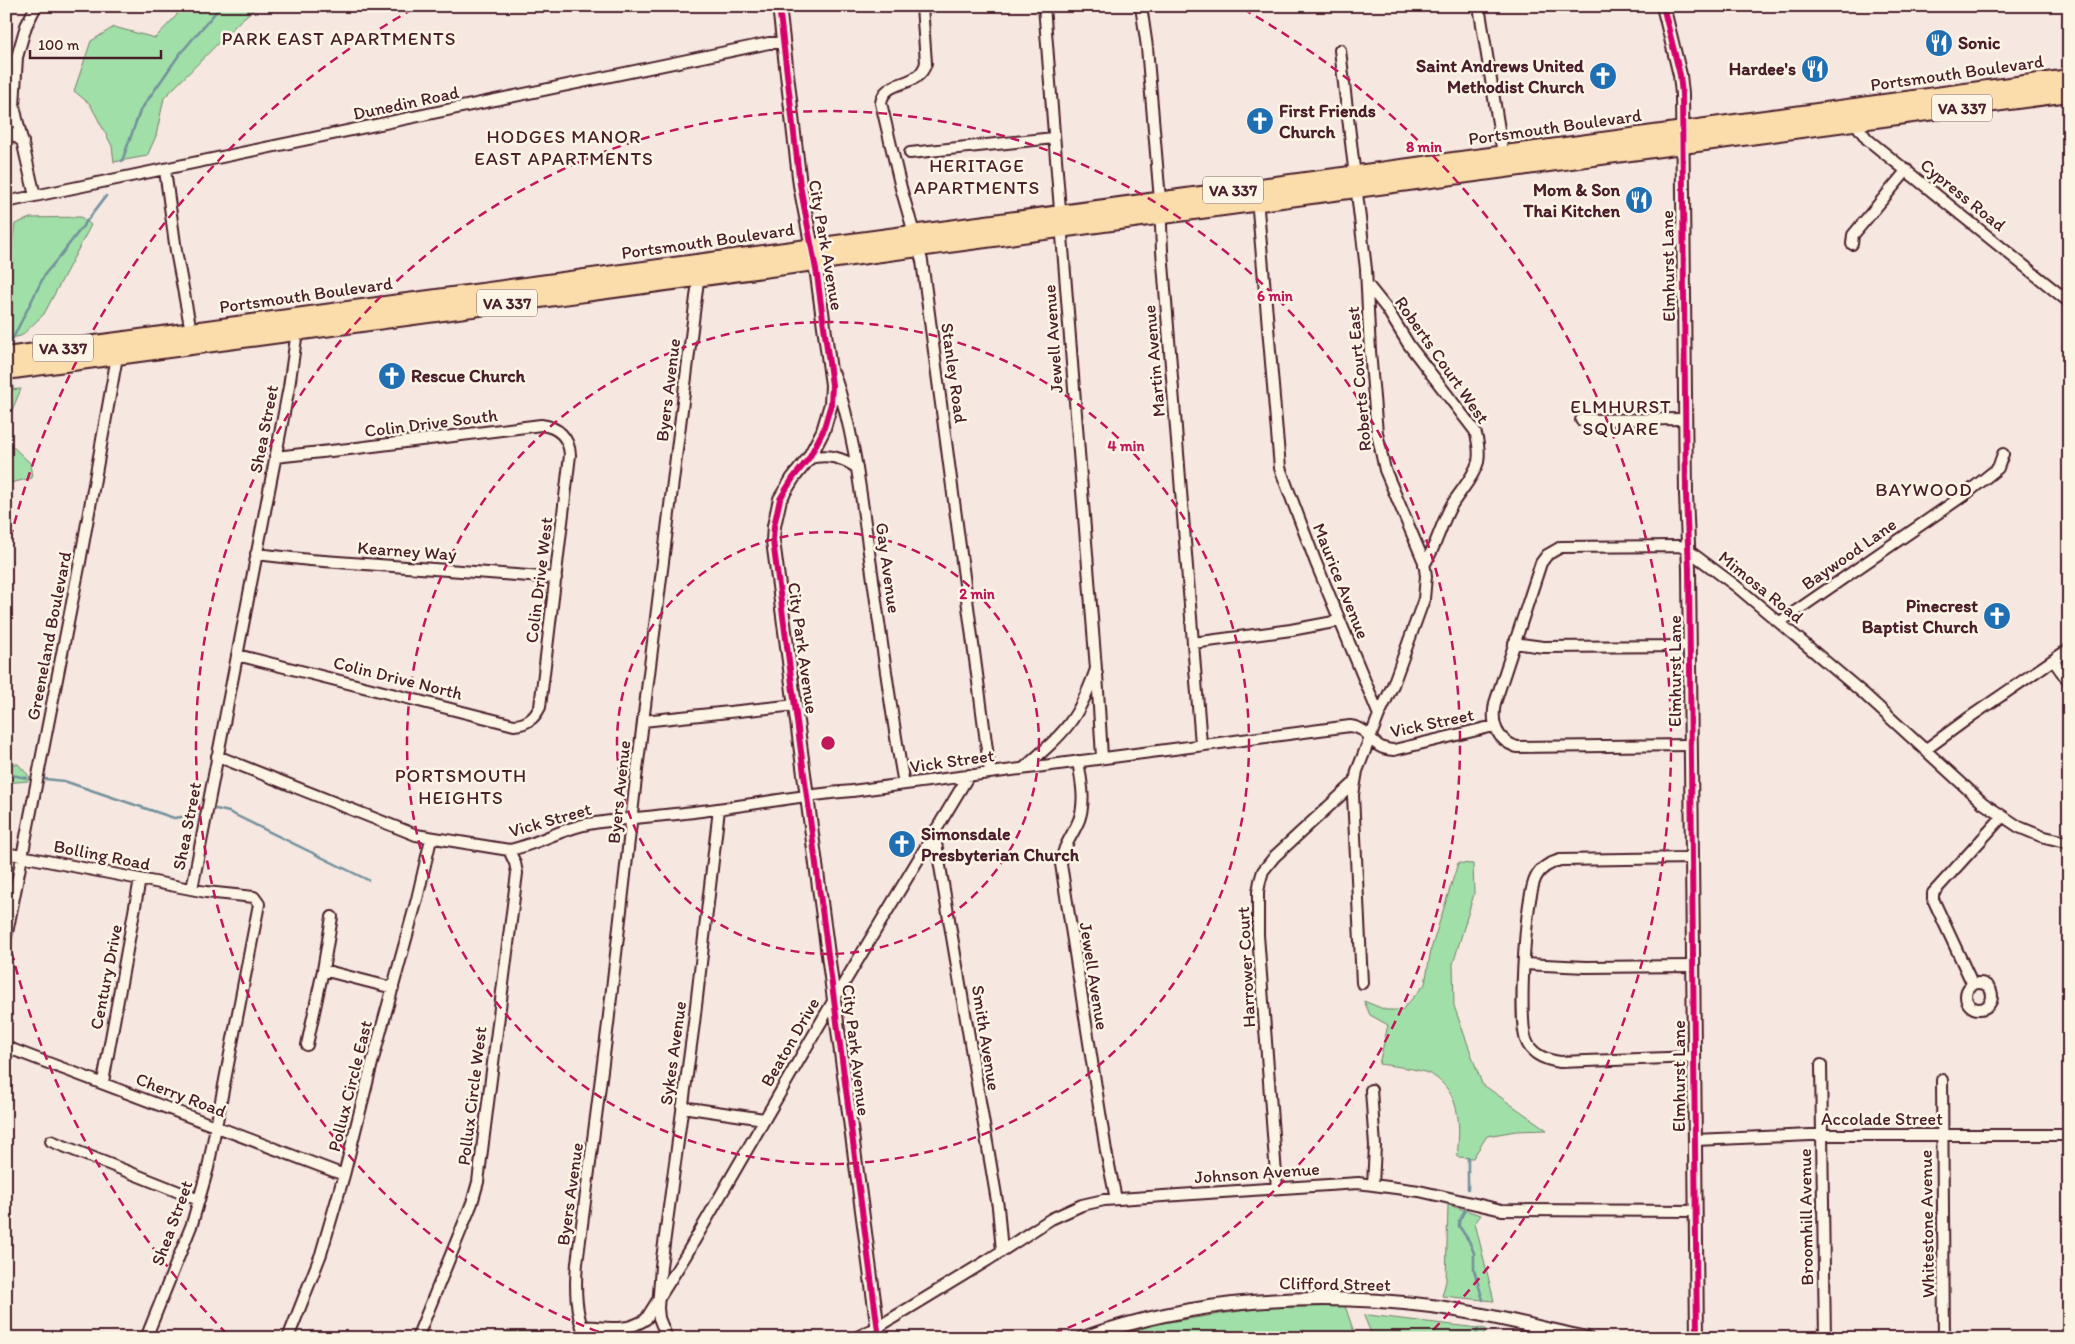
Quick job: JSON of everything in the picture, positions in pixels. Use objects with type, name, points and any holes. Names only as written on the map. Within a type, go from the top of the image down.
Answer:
[{"type":"main road","name":"Portsmouth Boulevard","points":[[1682,138],[1840,109],[2069,78]]},
{"type":"main road","name":"Portsmouth Boulevard","points":[[6,356],[119,348],[1682,138],[1855,122],[2069,93]]},
{"type":"main road","name":"Portsmouth Boulevard","points":[[6,371],[191,331],[295,324]]},
{"type":"street","points":[[35,196],[14,106],[17,57],[26,26],[36,6]]},
{"type":"street","name":"City Park Avenue","points":[[778,6],[800,185],[813,255],[832,385],[830,410],[823,431],[809,458],[786,487],[780,499],[773,541],[879,1332]]},
{"type":"street","name":"Stanley Road","points":[[922,6],[926,64],[924,70],[915,80],[889,88],[881,102],[915,241],[922,261],[990,772]]},
{"type":"street","name":"Jewell Avenue","points":[[1044,6],[1102,757]]},
{"type":"street","name":"Martin Avenue","points":[[1141,6],[1147,47],[1201,744]]},
{"type":"street","points":[[1479,6],[1507,161]]},
{"type":"street","name":"Elmhurst Lane","points":[[1664,6],[1680,75],[1682,94],[1697,1338]]},
{"type":"street","name":"Dunedin Road","points":[[6,202],[769,43],[783,43]]},
{"type":"street","name":"Roberts Court East","points":[[1340,50],[1367,284],[1370,351],[1380,452],[1385,470],[1424,565],[1426,587],[1424,599],[1393,685],[1379,715]]},
{"type":"street","points":[[6,114],[12,111],[14,106]]},
{"type":"street","name":"Cypress Road","points":[[1840,109],[1855,122],[1857,128],[1866,139],[2069,302]]},
{"type":"street","points":[[6,128],[23,142]]},
{"type":"street","points":[[910,153],[1054,138]]},
{"type":"street","points":[[165,170],[176,251],[191,331]]},
{"type":"street","points":[[1852,244],[1853,235],[1907,170]]},
{"type":"street","name":"Maurice Avenue","points":[[1257,194],[1280,468],[1339,621],[1379,715]]},
{"type":"street","name":"Byers Avenue","points":[[582,1326],[577,1297],[577,1263],[699,270]]},
{"type":"street","name":"Roberts Court West","points":[[1367,284],[1387,309],[1409,345],[1475,431],[1478,440],[1478,462],[1474,473],[1450,510],[1424,565]]},
{"type":"street","name":"Shea Street","points":[[146,1338],[192,1224],[199,1200],[217,1126],[259,904],[254,897],[192,889],[289,387],[295,324]]},
{"type":"street","name":"Greeneland Boulevard","points":[[6,938],[119,348]]},
{"type":"street","name":"Gay Avenue","points":[[829,360],[841,394],[857,468],[886,666],[892,721],[904,784]]},
{"type":"street","points":[[1581,420],[1685,419]]},
{"type":"street","name":"Colin Drive South","points":[[275,457],[349,450],[541,425],[556,429],[563,435],[570,450],[570,460]]},
{"type":"street","name":"Baywood Lane","points":[[1780,622],[1967,493],[1998,468],[2003,454]]},
{"type":"street","points":[[809,458],[830,456],[844,460],[857,468]]},
{"type":"street","name":"Colin Drive West","points":[[540,703],[570,460]]},
{"type":"street","name":"Mimosa Road","points":[[1494,726],[1494,703],[1541,562],[1553,550],[1569,546],[1679,546],[1688,550],[1780,622],[1863,693],[1983,803],[2002,817],[2034,833],[2069,843]]},
{"type":"street","name":"Kearney Way","points":[[256,554],[310,560],[556,578]]},
{"type":"street","points":[[1193,643],[1291,630],[1339,621]]},
{"type":"street","points":[[1514,643],[1543,647],[1689,646]]},
{"type":"street","points":[[1925,750],[2069,649]]},
{"type":"street","name":"Colin Drive North","points":[[237,655],[514,725],[526,723],[532,719],[537,714],[540,703]]},
{"type":"street","points":[[2053,660],[2069,682]]},
{"type":"street","name":"Jewell Avenue","points":[[1024,768],[1068,727],[1086,698],[1096,670]]},
{"type":"street","points":[[643,721],[796,705]]},
{"type":"street","points":[[1362,983],[1353,796],[1357,771],[1369,736],[1379,715]]},
{"type":"street","name":"Vick Street","points":[[217,756],[409,832],[431,838],[509,850],[588,824],[720,809],[808,795],[1350,726],[1359,727],[1384,750],[1394,750],[1494,726],[1504,740],[1517,747],[1690,745]]},
{"type":"street","name":"Jewell Avenue","points":[[1078,761],[1082,804],[1075,828],[1062,853],[1061,864],[1106,1151],[1116,1199]]},
{"type":"street","name":"Beaton Drive","points":[[582,1326],[616,1329],[631,1328],[646,1319],[686,1256],[764,1119],[968,775]]},
{"type":"street","name":"Harrower Court","points":[[1277,1188],[1258,935],[1259,886],[1264,872],[1275,856],[1354,783]]},
{"type":"street","name":"Sykes Avenue","points":[[658,1300],[720,809]]},
{"type":"street","points":[[1973,985],[1933,899],[1933,893],[2002,817]]},
{"type":"street","name":"Smith Avenue","points":[[934,831],[995,1188],[1002,1252]]},
{"type":"street","name":"Pollux Circle East","points":[[288,1338],[321,1254],[344,1175],[417,899],[431,838]]},
{"type":"street","name":"Pollux Circle West","points":[[417,1338],[472,1203],[478,1182],[517,873],[516,863],[509,850]]},
{"type":"street","name":"Bolling Road","points":[[6,852],[192,889]]},
{"type":"street","points":[[1692,858],[1560,860],[1547,865],[1534,880],[1528,911],[1522,1005],[1526,1040],[1536,1053],[1544,1058],[1560,1062],[1694,1057]]},
{"type":"street","name":"Century Drive","points":[[103,1082],[140,878]]},
{"type":"street","points":[[308,1045],[332,917]]},
{"type":"street","points":[[1524,964],[1586,967],[1693,966]]},
{"type":"street","points":[[323,970],[393,988]]},
{"type":"street","name":"Cherry Road","points":[[6,1047],[103,1082],[344,1175]]},
{"type":"street","name":"Broomhill Avenue","points":[[1820,1066],[1825,1338]]},
{"type":"street","name":"Whitestone Avenue","points":[[1942,1080],[1944,1338]]},
{"type":"street","points":[[1371,1090],[1375,1146],[1373,1184]]},
{"type":"street","points":[[682,1107],[764,1119]]},
{"type":"street","name":"Accolade Street","points":[[1695,1140],[1821,1135],[2062,1135],[2069,1137]]},
{"type":"street","points":[[51,1142],[199,1200]]},
{"type":"street","name":"Johnson Avenue","points":[[855,1338],[879,1332],[1066,1211],[1098,1201],[1358,1183],[1419,1191],[1502,1210],[1696,1211]]},
{"type":"street","name":"Clifford Street","points":[[1083,1338],[1184,1312],[1244,1303],[1302,1299],[1350,1299],[1432,1306],[1587,1338]]},
{"type":"street","points":[[658,1300],[659,1318],[667,1338]]},
{"type":"street","points":[[582,1326],[587,1338]]},
{"type":"green space","points":[[177,6],[258,6],[241,20],[164,98],[156,136],[147,156],[114,162],[112,146],[90,104],[74,91],[91,41],[114,27],[155,38],[177,15]]},
{"type":"green space","points":[[81,217],[91,225],[44,314],[21,336],[6,339],[6,263],[9,261],[15,224],[30,218]]},
{"type":"green space","points":[[21,389],[7,422],[9,443],[30,463],[32,478],[10,483],[6,489],[6,390]]},
{"type":"green space","points":[[6,764],[18,764],[30,777],[28,781],[6,783]]},
{"type":"green space","points":[[1458,863],[1473,864],[1474,894],[1453,964],[1454,1006],[1482,1084],[1547,1130],[1516,1131],[1487,1136],[1473,1158],[1457,1157],[1459,1135],[1457,1113],[1455,1103],[1444,1085],[1435,1077],[1424,1072],[1379,1064],[1388,1025],[1370,1015],[1364,1001],[1386,1010],[1402,1010],[1425,984],[1431,949]]},
{"type":"green space","points":[[1448,1205],[1481,1215],[1475,1223],[1494,1301],[1442,1296],[1446,1281]]},
{"type":"green space","points":[[1345,1306],[1356,1338],[1112,1338],[1155,1324],[1260,1308]]},
{"type":"green space","points":[[1364,1316],[1486,1329],[1482,1338],[1373,1338]]},
{"type":"green space","points":[[506,1332],[575,1332],[578,1338],[503,1338]]},
{"type":"waterway","points":[[122,161],[140,111],[179,55],[221,6]]},
{"type":"waterway","points":[[9,346],[45,274],[106,196]]},
{"type":"waterway","points":[[6,402],[13,386]]},
{"type":"waterway","points":[[6,774],[27,778]]},
{"type":"waterway","points":[[45,779],[64,781],[174,818],[197,815]]},
{"type":"waterway","points":[[216,809],[229,812],[368,880]]},
{"type":"waterway","points":[[1468,1158],[1468,1189]]},
{"type":"waterway","points":[[1465,1210],[1459,1221],[1459,1226],[1474,1253],[1474,1270],[1483,1300]]},
{"type":"waterway","points":[[1475,1338],[1478,1328]]},
{"type":"cycle path","points":[[779,6],[800,185],[817,275],[832,385],[831,404],[823,431],[809,458],[793,478],[780,499],[773,541],[879,1338]]},
{"type":"cycle path","points":[[1663,6],[1680,75],[1682,94],[1697,1338]]},
{"type":"place","name":"Sonic","points":[[1939,43]]},
{"type":"place","name":"Hardee's","points":[[1815,69]]},
{"type":"place","name":"Saint Andrews United Methodist Church","points":[[1603,76]]},
{"type":"place","name":"First Friends Church","points":[[1260,121]]},
{"type":"place","name":"Mom & Son Thai Kitchen","points":[[1639,200]]},
{"type":"place","name":"Rescue Church","points":[[392,376]]},
{"type":"place","name":"Pinecrest Baptist Church","points":[[1997,616]]},
{"type":"place","name":"Simonsdale Presbyterian Church","points":[[902,844]]},
{"type":"district","name":"PARK EAST APARTMENTS","points":[[339,38]]},
{"type":"district","name":"HODGES MANOR EAST APARTMENTS","points":[[564,147]]},
{"type":"district","name":"HERITAGE APARTMENTS","points":[[977,176]]},
{"type":"district","name":"ELMHURST SQUARE","points":[[1621,417]]},
{"type":"district","name":"BAYWOOD","points":[[1924,489]]},
{"type":"district","name":"PORTSMOUTH HEIGHTS","points":[[461,786]]}]
